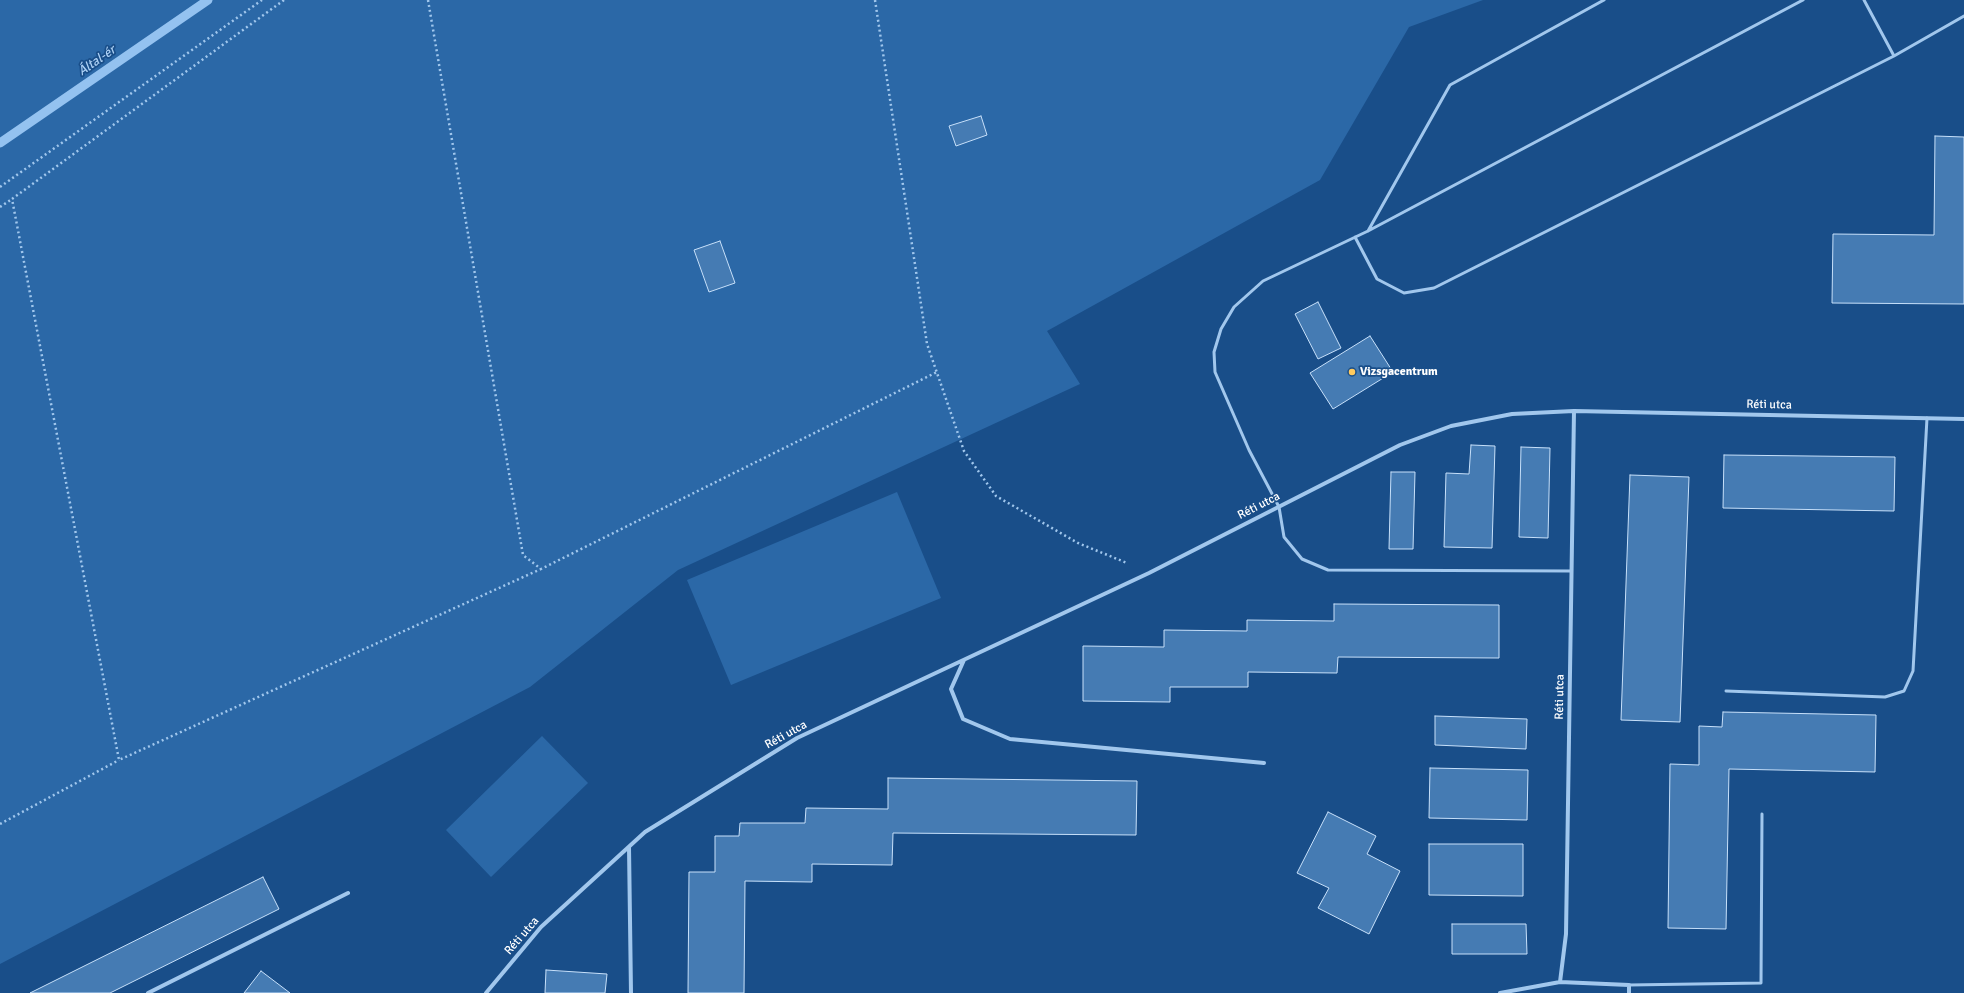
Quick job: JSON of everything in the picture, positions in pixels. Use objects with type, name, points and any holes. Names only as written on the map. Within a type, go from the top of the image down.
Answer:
[{"type":"street","name":"Réti utca","points":[[1560,982],[1566,934],[1574,411]]},
{"type":"street","name":"Réti utca","points":[[486,993],[541,927],[645,832],[797,738],[1149,573],[1400,445],[1451,426],[1512,414],[1574,411],[1964,419]]},
{"type":"street","points":[[964,660],[951,689],[963,719],[1010,739],[1264,763]]},
{"type":"street","points":[[629,847],[631,993]]},
{"type":"street","points":[[148,993],[348,893]]},
{"type":"street","points":[[1500,993],[1560,982],[1629,985],[1629,993]]},
{"type":"lane","points":[[1368,231],[1450,85],[1604,0]]},
{"type":"lane","points":[[1571,571],[1328,570],[1302,559],[1284,537],[1280,507],[1249,450],[1215,372],[1214,352],[1221,329],[1234,307],[1263,281],[1368,231],[1803,0]]},
{"type":"lane","points":[[1864,0],[1894,56]]},
{"type":"lane","points":[[1356,237],[1377,279],[1404,293],[1434,288],[1894,56],[1964,16]]},
{"type":"lane","points":[[1726,691],[1885,697],[1904,691],[1912,671],[1927,418]]},
{"type":"lane","points":[[1629,985],[1761,984],[1762,814]]},
{"type":"path","points":[[0,187],[262,0]]},
{"type":"path","points":[[0,207],[284,0]]},
{"type":"path","points":[[428,0],[523,555],[541,569]]},
{"type":"path","points":[[875,0],[927,344],[964,451],[996,496],[1078,542],[1149,573]]},
{"type":"path","points":[[12,199],[119,760]]},
{"type":"path","points":[[0,824],[119,760],[541,569],[937,372]]},
{"type":"shaded area","points":[[0,0],[1483,0],[1409,27],[1320,180],[1047,331],[1080,384],[678,570],[530,687],[0,964]]},
{"type":"shaded area","points":[[897,492],[941,598],[731,685],[687,580]]},
{"type":"shaded area","points":[[542,736],[588,783],[491,877],[446,830]]},
{"type":"building","points":[[981,116],[987,135],[956,146],[949,126]]},
{"type":"building","points":[[1935,136],[1964,137],[1964,304],[1832,303],[1833,234],[1934,235]]},
{"type":"building","points":[[720,241],[735,283],[709,292],[694,250]]},
{"type":"building","points":[[1318,302],[1341,348],[1318,359],[1295,314]]},
{"type":"building","name":"Vizsgacentrum","points":[[1370,336],[1393,372],[1333,409],[1310,373]]},
{"type":"building","points":[[1471,445],[1495,446],[1492,548],[1444,547],[1446,473],[1469,474]]},
{"type":"building","points":[[1521,447],[1550,448],[1548,538],[1519,537]]},
{"type":"building","points":[[1724,455],[1895,457],[1894,511],[1723,508]]},
{"type":"building","points":[[1391,472],[1415,472],[1413,549],[1389,549]]},
{"type":"building","points":[[1630,475],[1689,477],[1680,722],[1621,720]]},
{"type":"building","points":[[1334,604],[1499,605],[1499,658],[1338,657],[1337,673],[1248,672],[1248,687],[1170,687],[1170,702],[1083,701],[1083,646],[1164,647],[1164,630],[1247,631],[1247,620],[1334,621]]},
{"type":"building","points":[[1723,712],[1876,715],[1875,772],[1729,769],[1726,929],[1668,928],[1670,764],[1699,765],[1699,726],[1722,727]]},
{"type":"building","points":[[1435,716],[1527,719],[1526,749],[1435,745]]},
{"type":"building","points":[[1430,768],[1528,770],[1527,820],[1429,818]]},
{"type":"building","points":[[888,778],[1137,781],[1136,835],[893,833],[892,865],[812,864],[812,882],[745,881],[744,993],[688,993],[689,872],[715,872],[715,836],[739,836],[740,823],[805,823],[806,808],[888,809]]},
{"type":"building","points":[[1328,812],[1376,836],[1367,854],[1400,871],[1369,934],[1318,908],[1329,888],[1297,873]]},
{"type":"building","points":[[1429,844],[1523,844],[1523,896],[1429,895]]},
{"type":"building","points":[[263,877],[279,909],[110,993],[30,993]]},
{"type":"building","points":[[1452,924],[1526,924],[1527,954],[1452,954]]},
{"type":"building","points":[[546,970],[607,974],[605,993],[545,993]]},
{"type":"building","points":[[261,971],[290,993],[244,993]]},
{"type":"waterway","name":"Által-ér","points":[[0,143],[208,0]]},
{"type":"place","name":"Vizsgacentrum","points":[[1352,372]]}]
